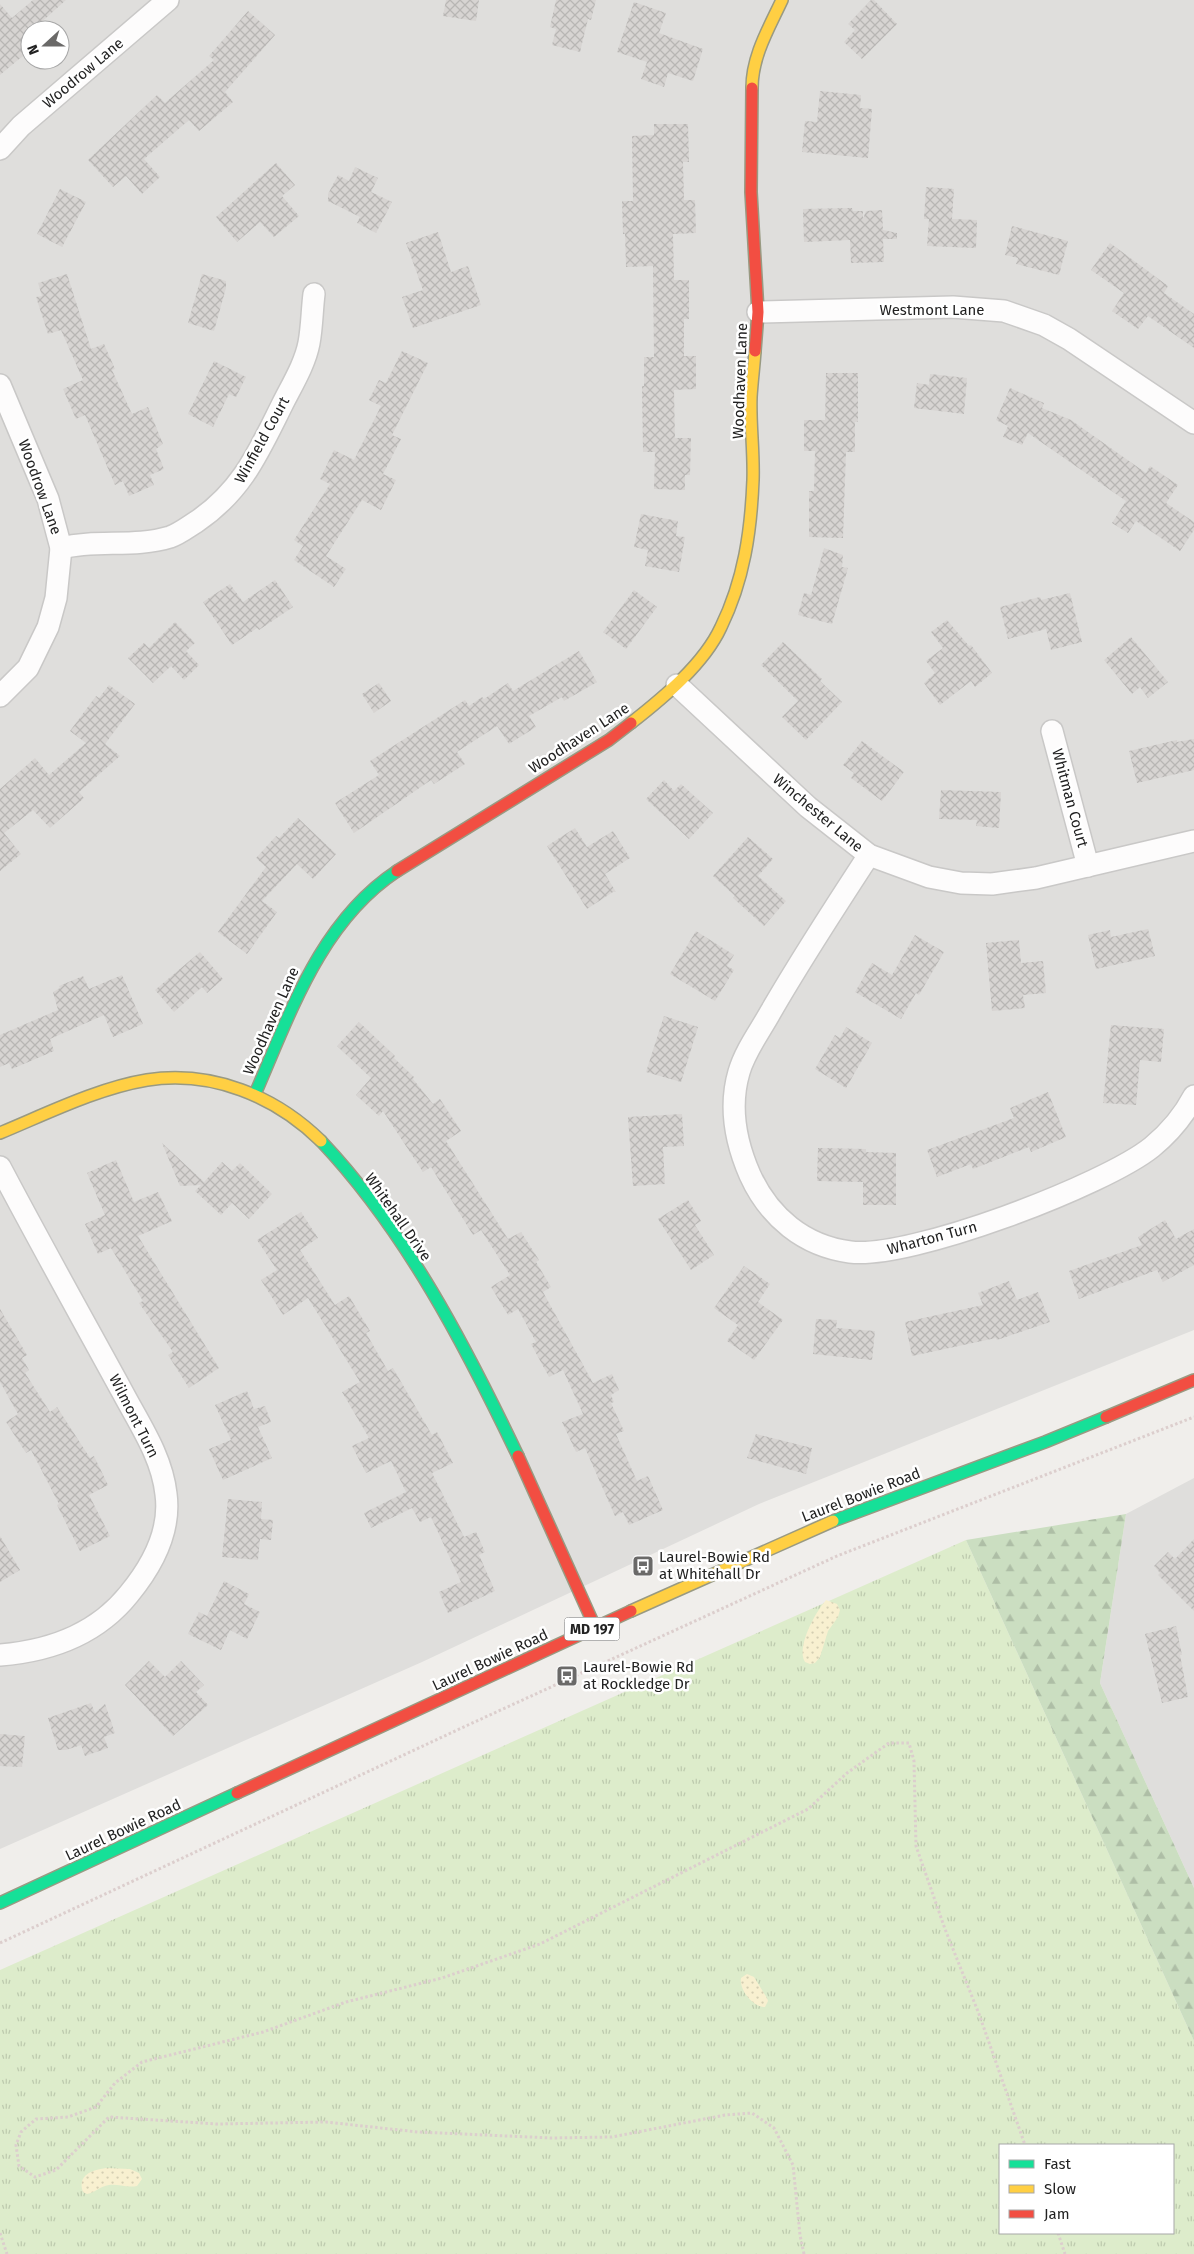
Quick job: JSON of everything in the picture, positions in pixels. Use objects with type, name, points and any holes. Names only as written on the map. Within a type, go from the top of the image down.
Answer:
[{"type":"street","name":"Woodrow Lane","points":[[0,149],[21,126],[168,0]]},
{"type":"street","name":"Woodhaven Lane","points":[[255,1094],[305,978],[330,939],[364,898],[384,880],[608,740],[640,716],[676,685],[698,661],[721,628],[745,562],[750,528],[753,478],[751,397],[758,312],[751,192],[752,72],[759,49],[782,0]]},
{"type":"street","name":"Winfield Court","points":[[61,548],[73,545],[139,543],[173,536],[214,510],[225,500],[238,486],[264,443],[303,361],[309,343],[314,294]]},
{"type":"street","name":"Westmont Lane","points":[[758,312],[953,307],[1004,311],[1044,325],[1069,339],[1194,423]]},
{"type":"street","name":"Woodrow Lane","points":[[0,385],[48,499],[61,548],[56,598],[48,627],[28,668],[0,696]]},
{"type":"street","name":"Winchester Lane","points":[[676,685],[808,807],[869,855],[911,871],[961,883],[992,884],[1028,879],[1194,841]]},
{"type":"street","name":"Whitman Court","points":[[1052,731],[1088,866]]},
{"type":"street","name":"Wharton Turn","points":[[869,855],[791,978],[740,1070],[736,1088],[735,1121],[737,1139],[754,1184],[766,1203],[781,1221],[812,1241],[851,1252],[880,1252],[915,1245],[1062,1194],[1134,1160],[1166,1135],[1194,1096]]},
{"type":"street","name":"Whitehall Drive","points":[[0,1133],[57,1109],[122,1086],[155,1079],[219,1083],[255,1094],[297,1119],[330,1151],[360,1187],[394,1233],[442,1307],[522,1463],[595,1627]]},
{"type":"street","name":"Wilmont Turn","points":[[0,1167],[147,1437],[163,1478],[166,1495],[162,1533],[155,1555],[140,1580],[120,1605],[89,1630],[68,1641],[18,1653],[0,1654]]},
{"type":"street","name":"Laurel Bowie Road","points":[[0,1904],[595,1627],[848,1514],[1046,1442],[1194,1380]]},
{"type":"path","points":[[0,1943],[820,1563],[1194,1417]]},
{"type":"path","points":[[804,2254],[800,2235],[793,2165],[774,2128],[752,2113],[725,2115],[612,2137],[552,2138],[418,2132],[326,2122],[217,2124],[109,2116],[56,2170],[35,2177],[19,2166],[16,2146],[21,2132],[36,2119],[68,2117],[96,2107],[115,2083],[142,2062],[263,2032],[346,2002],[442,1978],[540,1944],[808,1809],[847,1773],[890,1743],[909,1743],[914,1761],[916,1846],[945,1929],[979,2014],[1025,2144]]},
{"type":"path","points":[[0,2233],[7,2254]]},
{"type":"path","points":[[1058,2234],[1065,2254]]},
{"type":"shaded area","points":[[0,0],[1194,0],[1194,1330],[759,1504],[422,1662],[0,1849]]},
{"type":"shaded area","points":[[1194,1478],[1194,1888],[1100,1683],[1126,1514]]},
{"type":"green space","points":[[1126,1514],[1100,1683],[1194,1888],[1194,2041],[966,1540]]},
{"type":"green space","points":[[966,1540],[1194,2041],[1194,2254],[0,2254],[0,1970]]},
{"type":"sand","points":[[826,1600],[837,1604],[840,1610],[838,1617],[828,1631],[820,1657],[815,1663],[810,1664],[805,1662],[803,1656],[805,1639],[812,1621]]},
{"type":"sand","points":[[747,1974],[754,1977],[767,1998],[768,2001],[765,2007],[752,2001],[742,1988],[741,1978]]},
{"type":"sand","points":[[106,2168],[130,2169],[139,2173],[142,2179],[137,2186],[109,2185],[87,2194],[83,2192],[82,2181],[84,2177],[91,2172]]},
{"type":"building","points":[[33,0],[66,0],[44,20],[20,20],[20,58],[0,75],[0,4],[12,18]]},
{"type":"building","points":[[446,0],[479,0],[476,21],[443,16]]},
{"type":"building","points":[[556,0],[596,0],[591,20],[588,19],[580,52],[552,45],[556,29],[550,27]]},
{"type":"building","points":[[871,0],[874,0],[897,24],[862,59],[844,42],[855,30],[848,24]]},
{"type":"building","points":[[634,2],[666,13],[659,33],[703,49],[693,81],[668,73],[664,87],[641,79],[647,62],[617,52]]},
{"type":"building","points":[[248,11],[275,35],[225,92],[233,102],[199,131],[189,120],[144,159],[160,177],[142,194],[126,176],[113,187],[88,160],[157,95],[165,103],[214,60],[209,56]]},
{"type":"building","points":[[820,91],[861,95],[860,108],[872,109],[868,158],[802,152],[805,121],[817,122]]},
{"type":"building","points":[[654,124],[688,124],[689,162],[683,162],[684,200],[695,200],[696,233],[673,234],[674,280],[689,280],[689,319],[684,319],[684,356],[696,356],[696,389],[674,390],[675,438],[691,438],[690,475],[685,475],[685,490],[654,489],[655,452],[643,452],[642,386],[644,386],[644,357],[654,357],[653,266],[626,267],[625,234],[623,234],[622,201],[633,201],[632,136],[654,135]]},
{"type":"building","points":[[276,163],[295,185],[282,196],[299,216],[274,237],[260,222],[237,242],[216,217]]},
{"type":"building","points":[[355,167],[378,178],[371,192],[392,202],[376,233],[357,223],[360,217],[328,201],[328,194],[338,175],[349,181]]},
{"type":"building","points":[[926,187],[954,189],[952,219],[977,220],[976,248],[927,246],[929,219],[924,219]]},
{"type":"building","points":[[60,189],[86,202],[62,247],[37,234]]},
{"type":"building","points":[[852,208],[853,211],[863,211],[863,219],[866,211],[882,210],[883,230],[897,233],[897,239],[883,239],[884,262],[851,263],[850,240],[804,242],[803,209]]},
{"type":"building","points":[[1012,226],[1068,241],[1059,275],[1016,264],[1018,258],[1005,255]]},
{"type":"building","points":[[438,232],[451,272],[468,266],[481,305],[413,328],[402,297],[423,290],[406,243]]},
{"type":"building","points":[[1110,243],[1168,286],[1164,293],[1194,314],[1194,348],[1148,316],[1138,329],[1112,311],[1124,293],[1091,270]]},
{"type":"building","points":[[67,274],[91,349],[104,344],[115,369],[112,370],[132,414],[148,407],[163,444],[156,449],[164,469],[150,475],[154,485],[129,496],[123,481],[115,485],[85,415],[76,419],[63,389],[83,380],[61,330],[48,334],[36,297],[42,296],[38,283]]},
{"type":"building","points":[[202,274],[226,281],[226,288],[214,331],[188,323]]},
{"type":"building","points":[[402,351],[428,363],[392,435],[401,439],[383,474],[396,480],[381,510],[362,500],[326,556],[346,569],[334,587],[294,560],[303,546],[294,540],[330,484],[320,479],[334,450],[354,460],[381,406],[369,400],[379,380],[386,383]]},
{"type":"building","points":[[214,361],[246,377],[236,397],[229,394],[213,427],[188,414]]},
{"type":"building","points":[[826,373],[858,373],[858,422],[855,422],[855,452],[846,452],[843,538],[809,537],[809,491],[814,491],[815,451],[804,451],[804,420],[825,420]]},
{"type":"building","points":[[930,374],[967,378],[964,414],[914,408],[917,383],[929,385]]},
{"type":"building","points":[[1010,388],[1044,403],[1042,408],[1071,420],[1146,473],[1150,466],[1178,485],[1166,503],[1194,522],[1194,530],[1180,551],[1136,521],[1128,533],[1112,523],[1126,501],[1028,433],[1022,445],[1003,437],[1008,426],[996,420]]},
{"type":"building","points":[[641,514],[678,521],[676,536],[685,537],[679,572],[645,566],[648,550],[634,547]]},
{"type":"building","points":[[824,548],[843,555],[842,567],[848,568],[832,624],[798,615],[804,593],[811,595]]},
{"type":"building","points":[[275,580],[293,607],[259,630],[257,628],[232,645],[203,602],[230,584],[243,602]]},
{"type":"building","points":[[634,590],[657,607],[626,649],[603,632]]},
{"type":"building","points":[[1070,593],[1082,642],[1051,650],[1046,629],[1008,639],[1000,607],[1040,597],[1041,600]]},
{"type":"building","points":[[947,620],[969,646],[971,645],[992,673],[975,687],[971,681],[940,705],[924,683],[935,673],[926,661],[943,648],[931,632]]},
{"type":"building","points":[[175,622],[195,643],[186,651],[199,665],[184,680],[171,666],[153,683],[128,658],[144,643],[149,648]]},
{"type":"building","points":[[1131,637],[1168,682],[1148,698],[1140,687],[1132,694],[1104,660]]},
{"type":"building","points":[[783,642],[822,679],[820,681],[842,702],[806,740],[782,717],[798,701],[761,665]]},
{"type":"building","points":[[579,651],[597,682],[564,701],[562,697],[529,716],[536,727],[509,744],[497,726],[457,752],[465,764],[434,784],[431,780],[354,833],[335,803],[379,775],[370,761],[465,700],[469,706],[482,697],[484,699],[508,683],[513,691]]},
{"type":"building","points":[[379,683],[391,701],[374,713],[362,694]]},
{"type":"building","points":[[109,685],[135,704],[105,744],[120,756],[79,792],[84,798],[50,828],[33,810],[4,833],[21,854],[0,871],[0,789],[35,758],[49,775],[86,743],[70,731],[96,696],[99,698]]},
{"type":"building","points":[[1194,739],[1194,770],[1137,783],[1129,751],[1177,740],[1177,742]]},
{"type":"building","points":[[862,741],[904,772],[882,801],[851,778],[854,773],[843,765]]},
{"type":"building","points":[[664,780],[674,791],[681,784],[713,813],[689,839],[646,799]]},
{"type":"building","points":[[941,790],[1001,792],[999,828],[976,826],[977,820],[939,819]]},
{"type":"building","points":[[298,818],[336,854],[313,879],[297,864],[262,901],[277,912],[247,954],[218,932],[266,867],[256,858],[276,836],[279,838]]},
{"type":"building","points":[[575,828],[587,847],[613,831],[630,858],[605,874],[616,892],[613,892],[587,909],[547,846]]},
{"type":"building","points":[[748,837],[773,859],[758,876],[786,901],[764,926],[733,898],[735,896],[713,876]]},
{"type":"building","points":[[1148,929],[1155,956],[1096,969],[1088,935],[1110,930],[1111,937]]},
{"type":"building","points":[[696,931],[734,955],[727,966],[734,970],[715,1001],[670,974]]},
{"type":"building","points":[[915,935],[944,952],[919,995],[916,993],[901,1019],[855,992],[872,963],[892,975]]},
{"type":"building","points":[[1019,940],[1021,963],[1043,961],[1046,993],[1023,995],[1025,1008],[992,1011],[986,943]]},
{"type":"building","points":[[200,952],[223,979],[207,993],[202,987],[174,1012],[155,990]]},
{"type":"building","points":[[122,975],[143,1024],[113,1037],[104,1015],[50,1039],[54,1051],[12,1069],[9,1063],[0,1067],[0,1035],[58,1010],[53,992],[60,988],[59,986],[83,976],[89,989]]},
{"type":"building","points":[[664,1016],[698,1027],[681,1082],[646,1072]]},
{"type":"building","points":[[359,1022],[414,1077],[413,1079],[433,1104],[440,1099],[461,1131],[446,1141],[508,1239],[521,1232],[539,1260],[536,1262],[551,1287],[543,1292],[593,1383],[612,1374],[619,1390],[611,1395],[614,1402],[611,1403],[624,1431],[616,1434],[637,1481],[648,1476],[663,1510],[629,1525],[623,1512],[615,1516],[585,1448],[576,1452],[562,1422],[583,1414],[563,1370],[549,1377],[531,1344],[536,1342],[518,1309],[508,1315],[491,1287],[510,1275],[481,1230],[473,1235],[431,1167],[423,1172],[383,1111],[379,1116],[356,1095],[371,1078],[337,1046]]},
{"type":"building","points":[[1111,1025],[1164,1029],[1161,1062],[1140,1060],[1136,1105],[1103,1103]]},
{"type":"building","points":[[846,1027],[872,1043],[846,1088],[815,1069],[835,1035],[840,1038]]},
{"type":"building","points":[[1048,1092],[1066,1137],[1031,1152],[1029,1147],[973,1169],[971,1164],[937,1177],[927,1150],[1014,1118],[1010,1108]]},
{"type":"building","points":[[682,1114],[684,1146],[663,1147],[665,1184],[633,1186],[628,1117]]},
{"type":"building","points":[[162,1143],[204,1182],[222,1162],[232,1171],[240,1163],[272,1194],[249,1219],[232,1203],[221,1215],[195,1191],[201,1185],[180,1186]]},
{"type":"building","points":[[818,1148],[866,1149],[866,1152],[896,1153],[896,1205],[863,1205],[863,1182],[817,1181]]},
{"type":"building","points":[[116,1160],[134,1202],[158,1192],[172,1221],[138,1236],[219,1368],[189,1388],[168,1355],[173,1352],[139,1303],[143,1301],[111,1248],[98,1254],[85,1224],[105,1215],[87,1173]]},
{"type":"building","points":[[688,1200],[701,1221],[695,1225],[714,1255],[691,1270],[658,1219]]},
{"type":"building","points":[[301,1212],[318,1238],[300,1250],[335,1305],[349,1296],[370,1331],[366,1333],[388,1371],[393,1368],[432,1435],[437,1432],[453,1463],[432,1473],[464,1537],[476,1532],[485,1552],[479,1555],[495,1591],[448,1613],[439,1592],[461,1582],[431,1517],[420,1522],[412,1508],[371,1528],[364,1513],[406,1492],[391,1461],[366,1473],[352,1446],[369,1438],[342,1392],[360,1382],[308,1298],[283,1315],[261,1280],[277,1270],[257,1240]]},
{"type":"building","points":[[1165,1220],[1176,1239],[1194,1229],[1194,1265],[1163,1282],[1157,1270],[1079,1299],[1069,1271],[1142,1245],[1138,1237]]},
{"type":"building","points":[[744,1266],[770,1284],[758,1302],[783,1320],[754,1360],[727,1341],[738,1325],[714,1308]]},
{"type":"building","points":[[1009,1281],[1017,1300],[1038,1292],[1050,1322],[997,1340],[996,1338],[912,1356],[905,1322],[983,1305],[978,1293]]},
{"type":"building","points":[[0,1309],[27,1355],[22,1358],[29,1370],[25,1373],[50,1412],[57,1407],[90,1458],[94,1456],[108,1485],[89,1495],[110,1536],[80,1551],[57,1505],[59,1504],[31,1450],[26,1453],[6,1422],[18,1414],[0,1382]]},
{"type":"building","points":[[816,1319],[837,1320],[836,1328],[875,1331],[872,1360],[813,1354]]},
{"type":"building","points":[[247,1391],[254,1409],[265,1406],[271,1422],[258,1427],[272,1458],[223,1480],[209,1449],[231,1440],[215,1405]]},
{"type":"building","points":[[756,1434],[812,1448],[806,1474],[747,1458]]},
{"type":"building","points":[[228,1499],[262,1502],[261,1519],[273,1520],[271,1540],[260,1539],[258,1560],[222,1557]]},
{"type":"building","points":[[0,1536],[20,1570],[0,1582]]},
{"type":"building","points":[[1194,1539],[1194,1611],[1158,1575],[1160,1573],[1154,1566],[1168,1552],[1175,1559]]},
{"type":"building","points":[[224,1581],[249,1594],[244,1604],[260,1612],[247,1639],[230,1630],[221,1650],[188,1634],[199,1612],[207,1616]]},
{"type":"building","points":[[1176,1626],[1188,1697],[1162,1703],[1145,1634]]},
{"type":"building","points":[[149,1661],[165,1677],[181,1661],[204,1685],[196,1692],[208,1705],[173,1736],[125,1685]]},
{"type":"building","points":[[91,1703],[95,1713],[105,1704],[115,1733],[104,1737],[108,1748],[85,1756],[81,1745],[66,1750],[58,1750],[48,1718]]},
{"type":"building","points":[[0,1734],[25,1736],[22,1767],[0,1766]]},
{"type":"traffic: fast","points":[[255,1094],[295,1002],[327,943],[347,916],[370,892],[397,871]]},
{"type":"traffic: fast","points":[[321,1141],[352,1176],[407,1251],[455,1331],[518,1456]]},
{"type":"traffic: fast","points":[[833,1521],[1045,1442],[1106,1417]]},
{"type":"traffic: fast","points":[[0,1903],[237,1793]]},
{"type":"traffic: slow","points":[[752,88],[758,53],[782,0]]},
{"type":"traffic: slow","points":[[631,723],[682,680],[714,641],[729,609],[745,555],[752,499],[751,397],[755,351]]},
{"type":"traffic: slow","points":[[0,1133],[91,1095],[147,1080],[171,1078],[195,1079],[218,1083],[263,1099],[284,1111],[321,1141]]},
{"type":"traffic: slow","points":[[631,1611],[833,1521]]},
{"type":"traffic: jam","points":[[752,88],[751,192],[758,312],[755,351]]},
{"type":"traffic: jam","points":[[397,871],[609,740],[631,723]]},
{"type":"traffic: jam","points":[[1106,1417],[1194,1380]]},
{"type":"traffic: jam","points":[[518,1456],[595,1627]]},
{"type":"traffic: jam","points":[[237,1793],[631,1611]]},
{"type":"place","name":"Laurel-Bowie Rd at Whitehall Dr","points":[[643,1566]]},
{"type":"place","name":"Laurel-Bowie Rd at Rockledge Dr","points":[[567,1676]]}]
